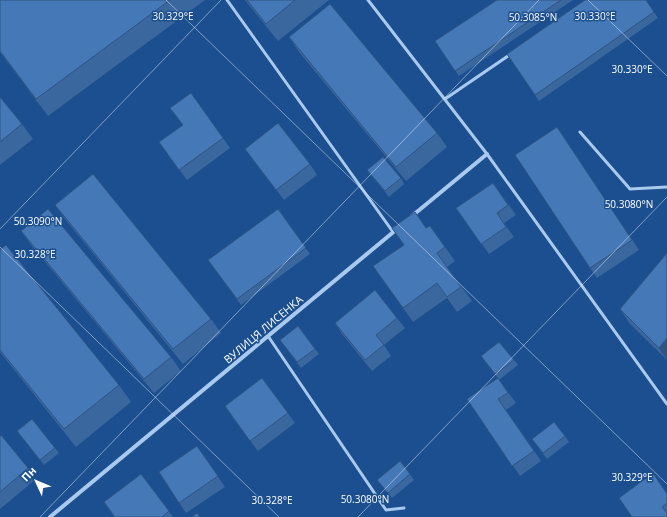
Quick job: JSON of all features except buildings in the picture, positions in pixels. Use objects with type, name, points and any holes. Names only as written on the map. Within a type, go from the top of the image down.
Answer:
[{"type":"street","points":[[410,218],[487,154]]},
{"type":"street","name":"ВУЛИЦЯ ЛИСЕНКА","points":[[50,517],[399,227]]},
{"type":"lane","points":[[227,0],[393,232]]},
{"type":"lane","points":[[368,0],[487,154],[667,404]]},
{"type":"lane","points":[[445,99],[516,50]]},
{"type":"lane","points":[[580,132],[630,189],[667,187]]},
{"type":"lane","points":[[268,336],[386,510],[404,508]]}]
